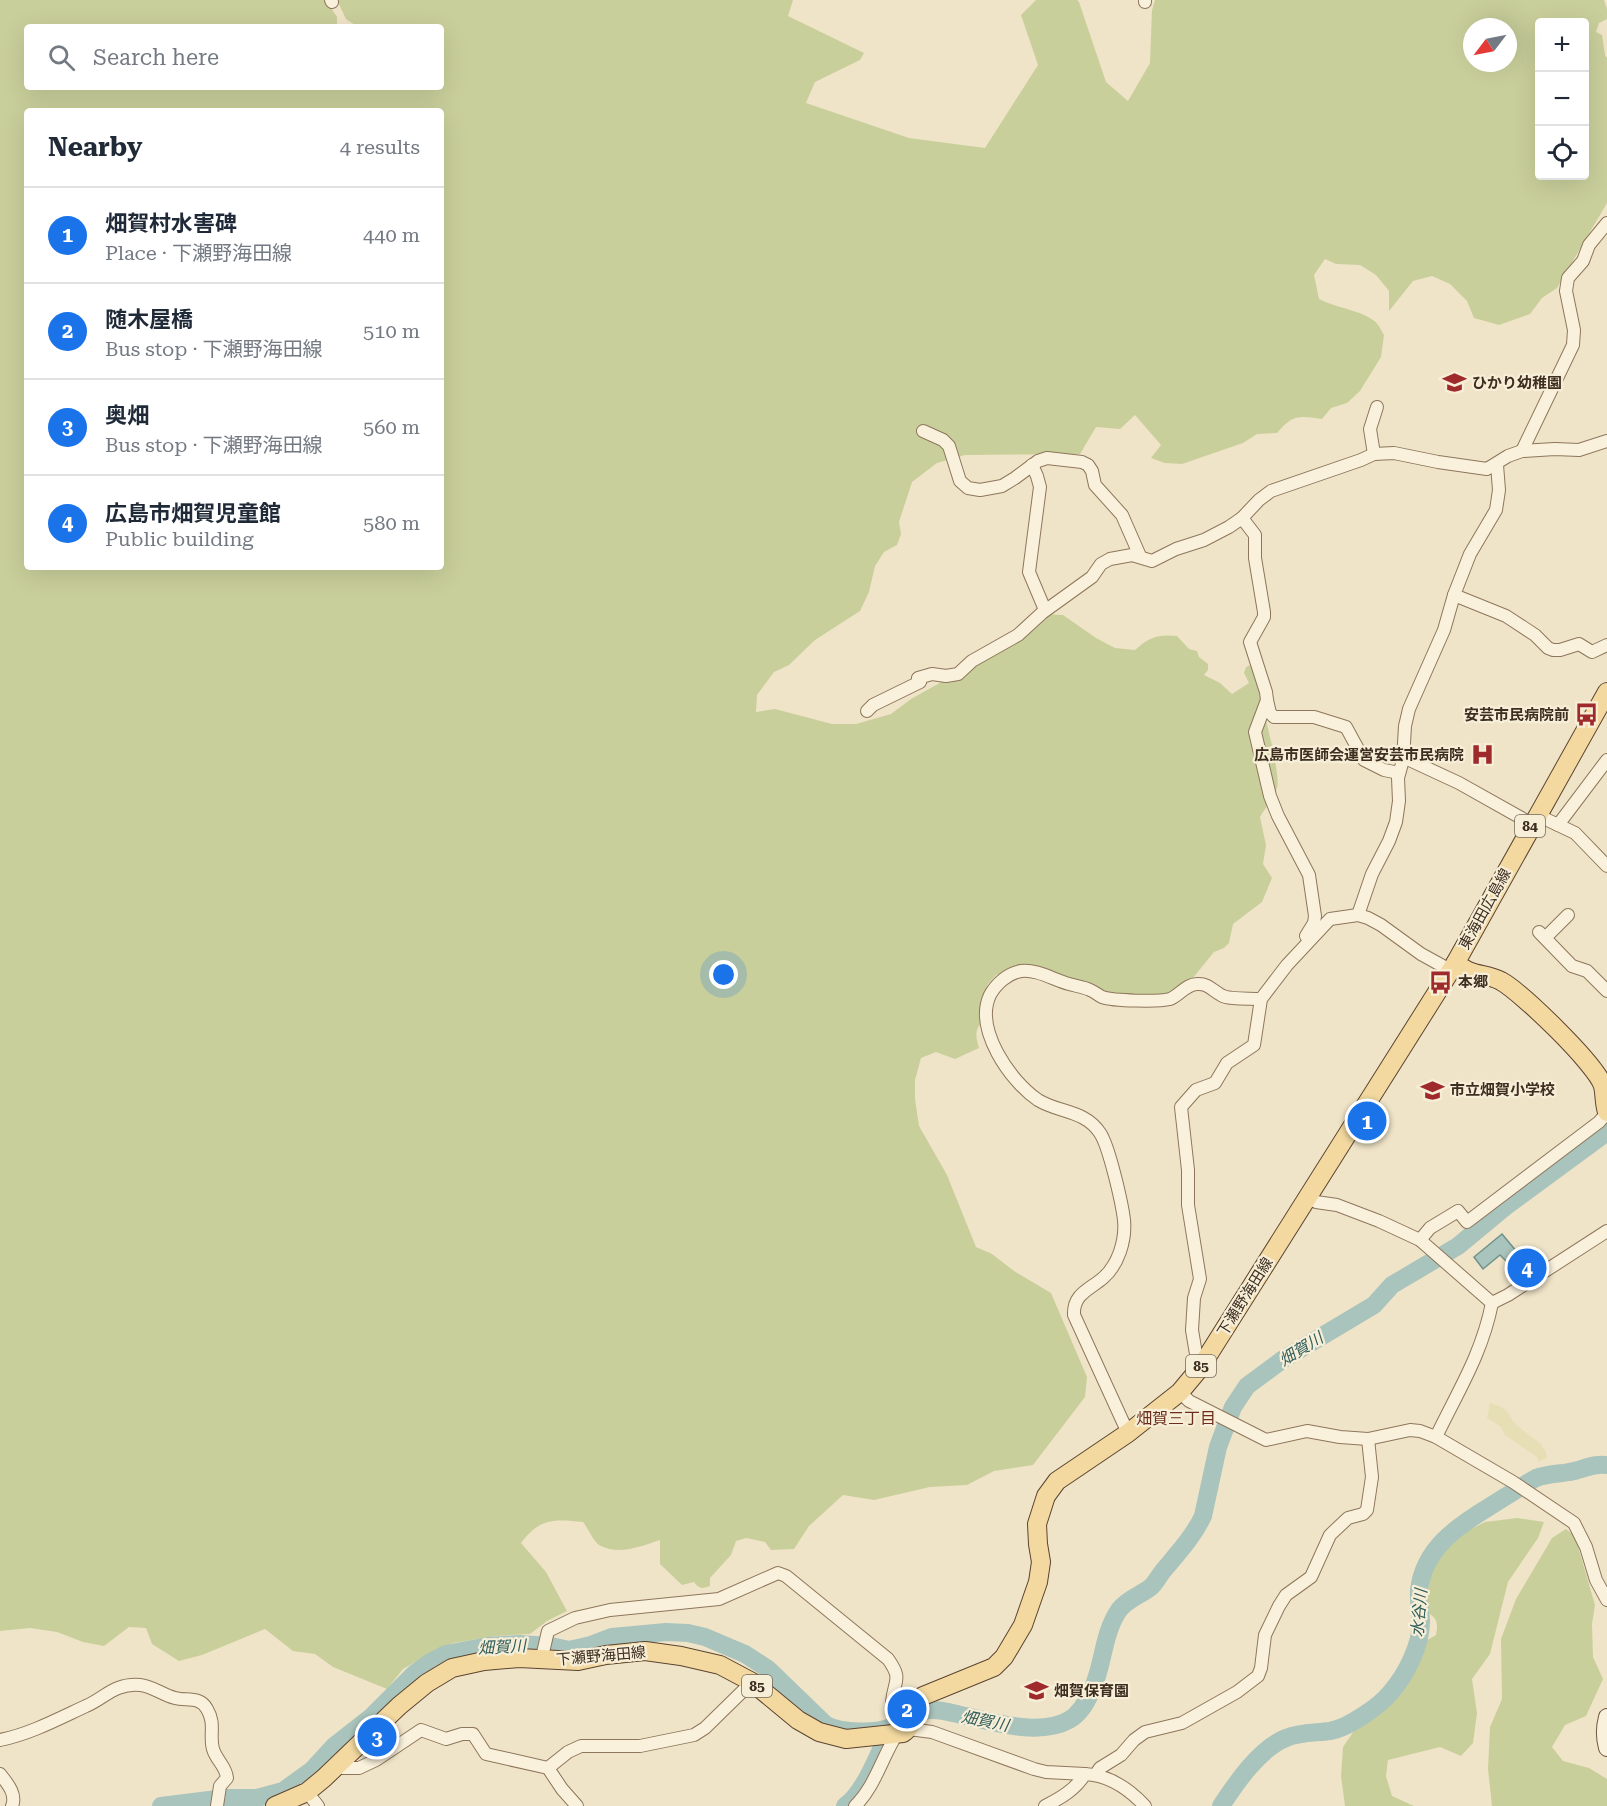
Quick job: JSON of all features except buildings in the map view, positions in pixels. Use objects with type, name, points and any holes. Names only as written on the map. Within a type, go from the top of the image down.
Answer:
[{"type":"main road","name":"東海田広島線","points":[[1607,692],[1453,966],[1502,981],[1527,1000],[1605,1080],[1603,1101],[1607,1113]]},
{"type":"main road","name":"下瀬野海田線","points":[[275,1806],[313,1799],[334,1768],[399,1706],[427,1683],[452,1668],[484,1661],[519,1658],[578,1660],[606,1654],[645,1651],[711,1662],[752,1682],[798,1720],[819,1732],[846,1739],[904,1723],[933,1691],[994,1667],[1004,1657],[1023,1625],[1038,1582],[1041,1562],[1037,1524],[1046,1496],[1057,1481],[1128,1433],[1180,1392],[1200,1368],[1453,966]]},
{"type":"street","points":[[1522,451],[1573,345],[1574,330],[1566,291],[1568,278],[1583,261],[1589,245],[1607,223]]},
{"type":"street","points":[[1374,454],[1370,429],[1377,407]]},
{"type":"street","points":[[923,431],[936,436],[949,446],[960,481],[968,488],[980,490],[1002,486],[1032,465],[1047,458],[1082,462],[1088,465],[1095,485],[1122,515],[1140,556]]},
{"type":"street","points":[[867,711],[873,705],[920,682],[918,678],[928,674],[946,676],[958,674],[972,661],[1018,635],[1045,610],[1092,577],[1101,564],[1110,559],[1132,555],[1154,560],[1176,549],[1204,540],[1242,518],[1271,491],[1374,454],[1394,453],[1487,469],[1497,465],[1508,456],[1522,451],[1579,450],[1607,441]]},
{"type":"street","points":[[1032,465],[1040,487],[1029,572],[1045,610]]},
{"type":"street","points":[[1358,915],[1372,874],[1396,822],[1399,773],[1409,709],[1444,630],[1470,554],[1496,510],[1499,490],[1497,465]]},
{"type":"street","points":[[1242,518],[1255,535],[1255,558],[1264,617],[1251,642],[1264,681],[1270,713],[1274,717],[1314,717],[1346,727],[1364,760],[1384,770],[1399,773]]},
{"type":"street","points":[[1454,596],[1506,616],[1534,634],[1553,650],[1579,644],[1592,652],[1607,645]]},
{"type":"street","points":[[1267,700],[1255,732],[1274,809],[1309,875],[1315,916],[1311,929],[1291,955],[1287,965]]},
{"type":"street","points":[[1403,757],[1534,820],[1558,825],[1575,833],[1607,866]]},
{"type":"street","points":[[1558,825],[1607,760]]},
{"type":"street","points":[[1598,773],[1607,783]]},
{"type":"street","points":[[1200,1368],[1192,1330],[1194,1298],[1200,1279],[1188,1204],[1188,1170],[1181,1107],[1196,1090],[1215,1083],[1227,1063],[1254,1045],[1261,999],[1287,965],[1330,919],[1358,915],[1382,925],[1421,954],[1453,966]]},
{"type":"street","points":[[1568,915],[1542,935],[1572,966],[1587,971],[1607,991]]},
{"type":"street","points":[[1128,1433],[1074,1315],[1077,1299],[1104,1277],[1123,1244],[1124,1221],[1106,1144],[1097,1129],[1084,1117],[1038,1100],[1014,1077],[993,1047],[986,1015],[988,1001],[994,988],[1005,978],[1013,973],[1028,971],[1089,989],[1109,998],[1161,1000],[1175,996],[1197,984],[1207,986],[1224,997],[1261,999]]},
{"type":"street","points":[[1425,1244],[1430,1228],[1458,1211],[1467,1222],[1590,1129],[1607,1113]]},
{"type":"street","points":[[1308,1198],[1316,1202],[1337,1205],[1386,1224],[1425,1244],[1492,1303]]},
{"type":"street","points":[[1436,1437],[1474,1362],[1492,1303],[1607,1231]]},
{"type":"street","points":[[1180,1392],[1189,1401],[1266,1440],[1307,1431],[1368,1439],[1410,1430],[1436,1437],[1520,1486],[1574,1523],[1586,1547],[1596,1580],[1607,1600]]},
{"type":"street","points":[[1045,1806],[1065,1795],[1091,1774],[1121,1755],[1134,1740],[1145,1732],[1182,1723],[1237,1692],[1258,1676],[1265,1635],[1286,1595],[1311,1577],[1330,1535],[1348,1518],[1363,1514],[1367,1509],[1372,1477],[1368,1439]]},
{"type":"street","points":[[541,1660],[548,1631],[575,1618],[625,1608],[719,1599],[778,1573],[786,1576],[888,1659],[897,1671],[892,1702],[904,1723],[1034,1769],[1091,1774],[1131,1792],[1145,1806]]},
{"type":"street","points":[[548,1768],[568,1752],[580,1746],[640,1746],[694,1735],[712,1722],[752,1682]]},
{"type":"street","points":[[0,1740],[38,1728],[88,1705],[113,1690],[141,1685],[172,1697],[198,1700],[206,1706],[213,1723],[214,1751],[226,1771],[227,1778],[220,1786],[217,1806]]},
{"type":"street","points":[[1607,1717],[1604,1725],[1604,1739],[1607,1748]]},
{"type":"street","points":[[855,1806],[864,1795],[886,1751],[904,1723]]},
{"type":"street","points":[[334,1768],[358,1768],[376,1760],[421,1730],[446,1739],[462,1734],[473,1734],[486,1754],[548,1768],[577,1806]]},
{"type":"street","points":[[0,1774],[13,1793],[12,1806]]},
{"type":"shaded area","points":[[1490,1403],[1506,1410],[1515,1424],[1541,1444],[1547,1457],[1539,1462],[1537,1457],[1505,1435],[1500,1426],[1487,1418]]},
{"type":"green space","points":[[0,0],[326,0],[337,17],[337,24],[24,24],[24,90],[444,90],[444,24],[354,24],[346,19],[337,0],[793,0],[788,16],[864,53],[860,60],[815,82],[806,103],[909,138],[985,148],[1038,65],[1021,15],[1036,0],[1077,0],[1079,2],[1106,82],[1128,101],[1150,63],[1152,10],[1155,0],[1604,0],[1607,19],[1599,23],[1596,32],[1602,35],[1607,58],[1607,203],[1557,288],[1542,298],[1530,314],[1499,325],[1474,318],[1467,301],[1450,284],[1432,276],[1413,281],[1389,311],[1389,291],[1376,275],[1360,265],[1336,264],[1325,259],[1314,275],[1319,299],[1367,316],[1376,323],[1384,335],[1381,357],[1360,391],[1347,403],[1331,408],[1322,419],[1308,417],[1292,419],[1277,433],[1257,434],[1243,443],[1182,464],[1165,463],[1151,458],[1161,445],[1135,415],[1120,429],[1096,427],[1080,454],[965,455],[937,463],[912,482],[899,522],[901,534],[897,545],[884,552],[875,566],[869,592],[860,611],[815,640],[789,665],[774,672],[757,695],[756,712],[775,709],[832,724],[856,724],[891,714],[911,699],[1029,633],[1045,614],[1063,615],[1115,648],[1135,650],[1154,637],[1177,636],[1189,649],[1197,651],[1199,657],[1208,664],[1208,670],[1204,675],[1220,683],[1232,694],[1249,683],[1244,673],[1246,667],[1250,665],[1268,728],[1278,780],[1276,792],[1260,817],[1266,845],[1263,864],[1272,878],[1262,902],[1233,924],[1229,943],[1214,952],[1188,984],[1155,997],[1085,989],[1014,969],[996,975],[988,984],[983,995],[982,1022],[976,1034],[979,1048],[955,1059],[936,1052],[921,1058],[915,1080],[919,1126],[947,1175],[976,1247],[992,1254],[1014,1271],[1051,1293],[1087,1377],[1085,1397],[1033,1465],[994,1471],[967,1485],[930,1487],[874,1500],[843,1495],[809,1526],[794,1549],[771,1550],[765,1542],[746,1538],[736,1541],[731,1555],[710,1578],[710,1586],[703,1588],[694,1582],[682,1585],[660,1564],[660,1540],[630,1549],[614,1550],[599,1545],[583,1522],[563,1520],[548,1522],[534,1529],[521,1543],[546,1572],[567,1611],[547,1621],[530,1634],[496,1636],[453,1643],[403,1669],[387,1689],[333,1667],[315,1654],[293,1651],[265,1629],[202,1655],[179,1661],[152,1644],[146,1628],[129,1627],[104,1646],[83,1642],[57,1632],[30,1628],[0,1631]]},
{"type":"green space","points":[[1517,1518],[1544,1522],[1538,1538],[1508,1582],[1490,1654],[1472,1679],[1477,1713],[1473,1743],[1461,1756],[1440,1747],[1388,1760],[1386,1776],[1392,1796],[1414,1806],[1345,1806],[1341,1776],[1343,1747],[1358,1725],[1378,1709],[1387,1689],[1407,1671],[1417,1646],[1436,1635],[1436,1620],[1420,1605],[1422,1585],[1431,1565],[1461,1534],[1485,1522]]},
{"type":"green space","points":[[1566,1529],[1575,1536],[1595,1605],[1592,1624],[1593,1657],[1603,1679],[1586,1716],[1565,1725],[1552,1747],[1563,1761],[1589,1768],[1607,1779],[1607,1806],[1492,1806],[1488,1769],[1490,1727],[1502,1699],[1501,1639],[1516,1599],[1552,1538]]},
{"type":"water","points":[[1502,1234],[1517,1252],[1506,1261],[1500,1255],[1483,1269],[1474,1257]]},
{"type":"waterway","name":"畑賀川","points":[[161,1806],[225,1798],[257,1798],[283,1791],[312,1770],[334,1746],[371,1717],[415,1673],[429,1663],[446,1654],[488,1646],[519,1644],[551,1646],[569,1650],[612,1637],[666,1632],[688,1633],[705,1637],[745,1654],[768,1669],[826,1725],[850,1731],[886,1729],[915,1714],[930,1710],[1018,1727],[1045,1727],[1069,1720],[1082,1708],[1091,1692],[1109,1630],[1119,1610],[1152,1586],[1199,1524],[1203,1516],[1218,1447],[1233,1407],[1247,1386],[1282,1360],[1374,1305],[1392,1285],[1458,1246],[1505,1207],[1607,1132]]},
{"type":"waterway","name":"水谷川","points":[[1221,1806],[1249,1767],[1276,1743],[1297,1735],[1330,1731],[1346,1726],[1372,1710],[1386,1698],[1407,1668],[1418,1640],[1421,1622],[1419,1590],[1422,1575],[1435,1551],[1454,1531],[1536,1478],[1607,1465]]},
{"type":"waterway","points":[[845,1806],[860,1791],[891,1727]]},
{"type":"place","name":"ひかり幼稚園","points":[[1454,383]]},
{"type":"place","name":"安芸市民病院前","points":[[1587,715]]},
{"type":"place","name":"広島市医師会運営安芸市民病院","points":[[1482,755]]},
{"type":"place","name":"本郷","points":[[1440,982]]},
{"type":"place","name":"市立畑賀小学校","points":[[1432,1090]]},
{"type":"place","name":"畑賀村水害碑","points":[[1367,1121]]},
{"type":"place","name":"広島市畑賀児童館","points":[[1527,1268]]},
{"type":"place","name":"畑賀保育園","points":[[1036,1691]]},
{"type":"place","name":"随木屋橋","points":[[907,1709]]},
{"type":"place","name":"奥畑","points":[[377,1737]]},
{"type":"district","name":"畑賀三丁目","points":[[1176,1418]]}]
